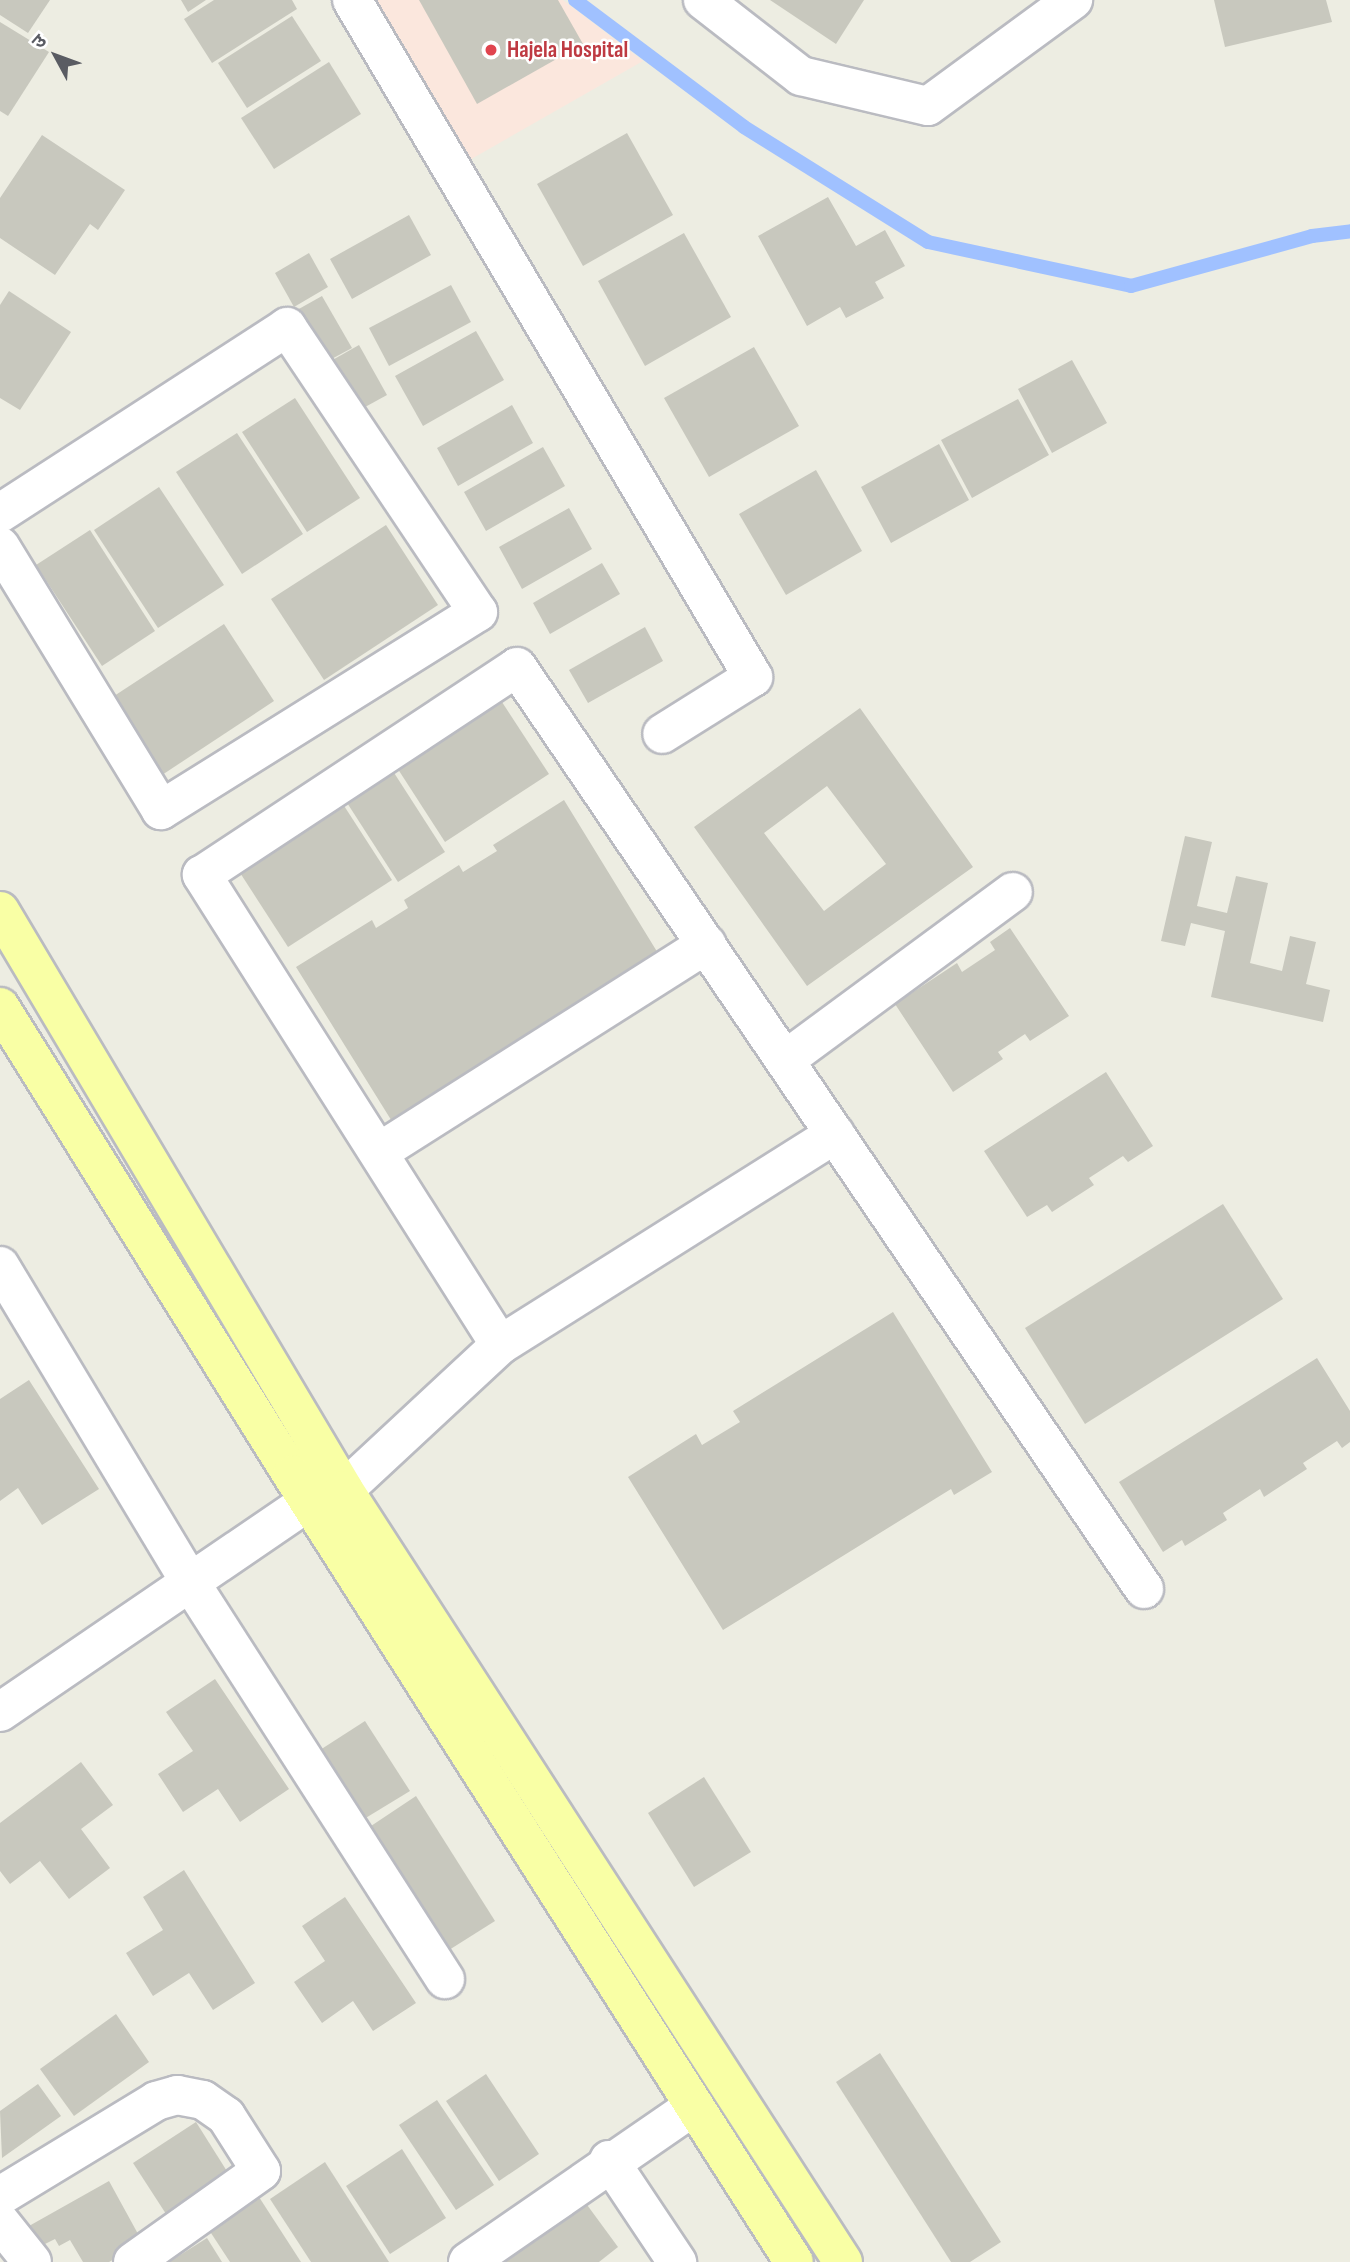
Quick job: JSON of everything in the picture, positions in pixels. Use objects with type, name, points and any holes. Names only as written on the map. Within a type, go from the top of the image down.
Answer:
[{"type":"main road","points":[[0,911],[315,1488],[694,2106],[794,2262]]},
{"type":"main road","points":[[0,1007],[315,1488],[843,2262]]},
{"type":"street","points":[[352,0],[753,677],[662,734]]},
{"type":"street","points":[[703,0],[801,76],[928,106],[1073,0]]},
{"type":"street","points":[[0,513],[287,327],[478,612],[161,810],[0,546]]},
{"type":"street","points":[[500,1345],[202,875],[517,667],[1144,1589]]},
{"type":"street","points":[[785,1060],[1013,892]]},
{"type":"street","points":[[379,1152],[707,944]]},
{"type":"street","points":[[0,1712],[190,1582],[500,1345],[835,1133]]},
{"type":"street","points":[[0,1266],[190,1582],[445,1979]]},
{"type":"street","points":[[0,2196],[156,2101],[177,2095],[203,2100],[226,2116],[261,2171],[134,2262]]},
{"type":"street","points":[[468,2262],[609,2160],[694,2106]]},
{"type":"street","points":[[609,2160],[677,2262]]},
{"type":"street","points":[[0,2222],[32,2262]]},
{"type":"shaded area","points":[[360,0],[563,0],[643,61],[459,166]]},
{"type":"building","points":[[0,0],[50,0],[28,33],[0,15]]},
{"type":"building","points":[[181,0],[206,0],[188,12]]},
{"type":"building","points":[[214,0],[292,0],[297,9],[212,63],[184,19]]},
{"type":"building","points":[[419,0],[558,0],[583,44],[477,104]]},
{"type":"building","points":[[770,0],[864,0],[836,44]]},
{"type":"building","points":[[1214,0],[1326,0],[1332,22],[1225,47]]},
{"type":"building","points":[[292,16],[321,61],[247,108],[218,63]]},
{"type":"building","points":[[0,22],[49,52],[8,116],[0,111]]},
{"type":"building","points":[[329,62],[361,114],[274,169],[241,118]]},
{"type":"building","points":[[627,133],[673,215],[583,266],[537,184]]},
{"type":"building","points":[[42,135],[125,190],[98,230],[90,224],[55,275],[0,238],[0,198]]},
{"type":"building","points":[[828,197],[856,246],[885,230],[905,266],[875,282],[884,298],[846,318],[840,307],[807,326],[758,236]]},
{"type":"building","points":[[409,215],[431,255],[352,299],[330,259]]},
{"type":"building","points":[[684,233],[731,317],[645,366],[598,281]]},
{"type":"building","points":[[309,253],[328,287],[294,307],[275,273]]},
{"type":"building","points":[[451,285],[471,322],[389,366],[369,328]]},
{"type":"building","points":[[9,291],[71,332],[20,410],[0,398],[0,305]]},
{"type":"building","points":[[322,296],[352,348],[326,362],[297,310]]},
{"type":"building","points":[[476,331],[504,380],[423,426],[395,376]]},
{"type":"building","points":[[359,345],[387,395],[356,412],[329,362]]},
{"type":"building","points":[[754,347],[799,426],[709,477],[664,398]]},
{"type":"building","points":[[1072,360],[1107,423],[1052,453],[1018,389]]},
{"type":"building","points":[[295,398],[360,498],[307,532],[242,432]]},
{"type":"building","points":[[1018,399],[1049,455],[972,498],[941,440]]},
{"type":"building","points":[[512,405],[533,443],[458,486],[437,448]]},
{"type":"building","points":[[237,433],[303,534],[242,574],[176,472]]},
{"type":"building","points":[[939,444],[969,500],[891,543],[861,487]]},
{"type":"building","points":[[543,447],[565,486],[486,531],[464,492]]},
{"type":"building","points":[[816,470],[862,551],[786,595],[739,514]]},
{"type":"building","points":[[159,487],[224,585],[158,628],[94,530]]},
{"type":"building","points":[[569,508],[592,549],[522,589],[499,547]]},
{"type":"building","points":[[386,525],[438,605],[324,680],[271,599]]},
{"type":"building","points":[[90,530],[155,631],[102,666],[36,565]]},
{"type":"building","points":[[602,563],[620,594],[550,634],[533,603]]},
{"type":"building","points":[[224,624],[274,701],[162,775],[111,698]]},
{"type":"building","points":[[645,627],[663,661],[588,703],[569,670]]},
{"type":"building","points":[[498,696],[549,774],[445,842],[394,763]]},
{"type":"building","points":[[860,708],[973,867],[807,986],[694,827]],"holes":[[[827,786],[886,864],[824,911],[764,833]]]},
{"type":"building","points":[[389,765],[445,852],[398,882],[342,795]]},
{"type":"building","points":[[339,798],[392,880],[288,947],[235,865]]},
{"type":"building","points":[[564,800],[664,963],[393,1123],[296,967],[372,920],[376,928],[408,908],[404,900],[459,865],[463,872],[497,851],[493,845]]},
{"type":"building","points":[[1185,836],[1212,842],[1197,906],[1227,913],[1236,876],[1268,883],[1250,963],[1282,971],[1290,936],[1316,942],[1306,984],[1330,990],[1323,1022],[1211,997],[1225,931],[1191,923],[1185,946],[1161,941]]},
{"type":"building","points":[[1010,928],[1069,1016],[1030,1041],[1025,1034],[998,1052],[1003,1059],[953,1092],[895,1004],[957,963],[962,972],[995,950],[990,942]]},
{"type":"building","points":[[1106,1072],[1153,1146],[1128,1162],[1123,1156],[1089,1178],[1094,1185],[1052,1212],[1047,1205],[1027,1217],[984,1151]]},
{"type":"building","points":[[1223,1204],[1283,1299],[1085,1424],[1025,1328]]},
{"type":"building","points":[[893,1312],[992,1472],[954,1495],[951,1489],[723,1630],[628,1477],[696,1434],[702,1445],[740,1422],[733,1411]]},
{"type":"building","points":[[1317,1358],[1350,1411],[1350,1442],[1342,1448],[1337,1441],[1303,1463],[1307,1469],[1264,1497],[1260,1489],[1223,1513],[1227,1520],[1185,1546],[1182,1540],[1163,1552],[1119,1482]]},
{"type":"building","points":[[29,1380],[99,1489],[42,1525],[18,1488],[0,1501],[0,1399]]},
{"type":"building","points":[[215,1679],[289,1789],[240,1822],[218,1789],[183,1812],[158,1774],[193,1751],[166,1712]]},
{"type":"building","points":[[365,1721],[410,1791],[364,1819],[320,1750]]},
{"type":"building","points":[[81,1762],[113,1805],[81,1829],[110,1868],[69,1899],[40,1861],[10,1884],[0,1871],[0,1823]]},
{"type":"building","points":[[704,1777],[751,1852],[694,1887],[648,1813]]},
{"type":"building","points":[[416,1796],[495,1921],[449,1950],[371,1826]]},
{"type":"building","points":[[184,1870],[255,1983],[213,2010],[189,1973],[153,1996],[126,1953],[163,1930],[143,1897]]},
{"type":"building","points":[[345,1897],[416,2003],[373,2031],[353,2001],[322,2023],[294,1982],[325,1961],[302,1926]]},
{"type":"building","points":[[116,2014],[149,2062],[74,2116],[40,2069]]},
{"type":"building","points":[[880,2053],[1001,2242],[970,2262],[951,2262],[836,2082]]},
{"type":"building","points":[[486,2074],[539,2154],[499,2181],[446,2101]]},
{"type":"building","points":[[38,2084],[61,2116],[2,2158],[0,2111]]},
{"type":"building","points":[[437,2100],[494,2185],[456,2210],[399,2125]]},
{"type":"building","points":[[196,2122],[230,2176],[168,2217],[133,2163]]},
{"type":"building","points":[[402,2149],[446,2218],[390,2254],[346,2186]]},
{"type":"building","points":[[325,2162],[389,2262],[311,2262],[270,2199]]},
{"type":"building","points":[[109,2181],[143,2243],[109,2262],[83,2262],[70,2240],[59,2246],[55,2239],[41,2246],[29,2226]]},
{"type":"building","points":[[259,2197],[301,2262],[230,2262],[209,2230]]},
{"type":"building","points":[[582,2198],[618,2247],[599,2262],[497,2262]]},
{"type":"building","points":[[207,2238],[222,2262],[169,2262]]},
{"type":"waterway","points":[[575,0],[744,127],[928,242],[1131,286],[1312,236],[1350,231]]},
{"type":"place","name":"Hajela Hospital","points":[[491,50]]}]
